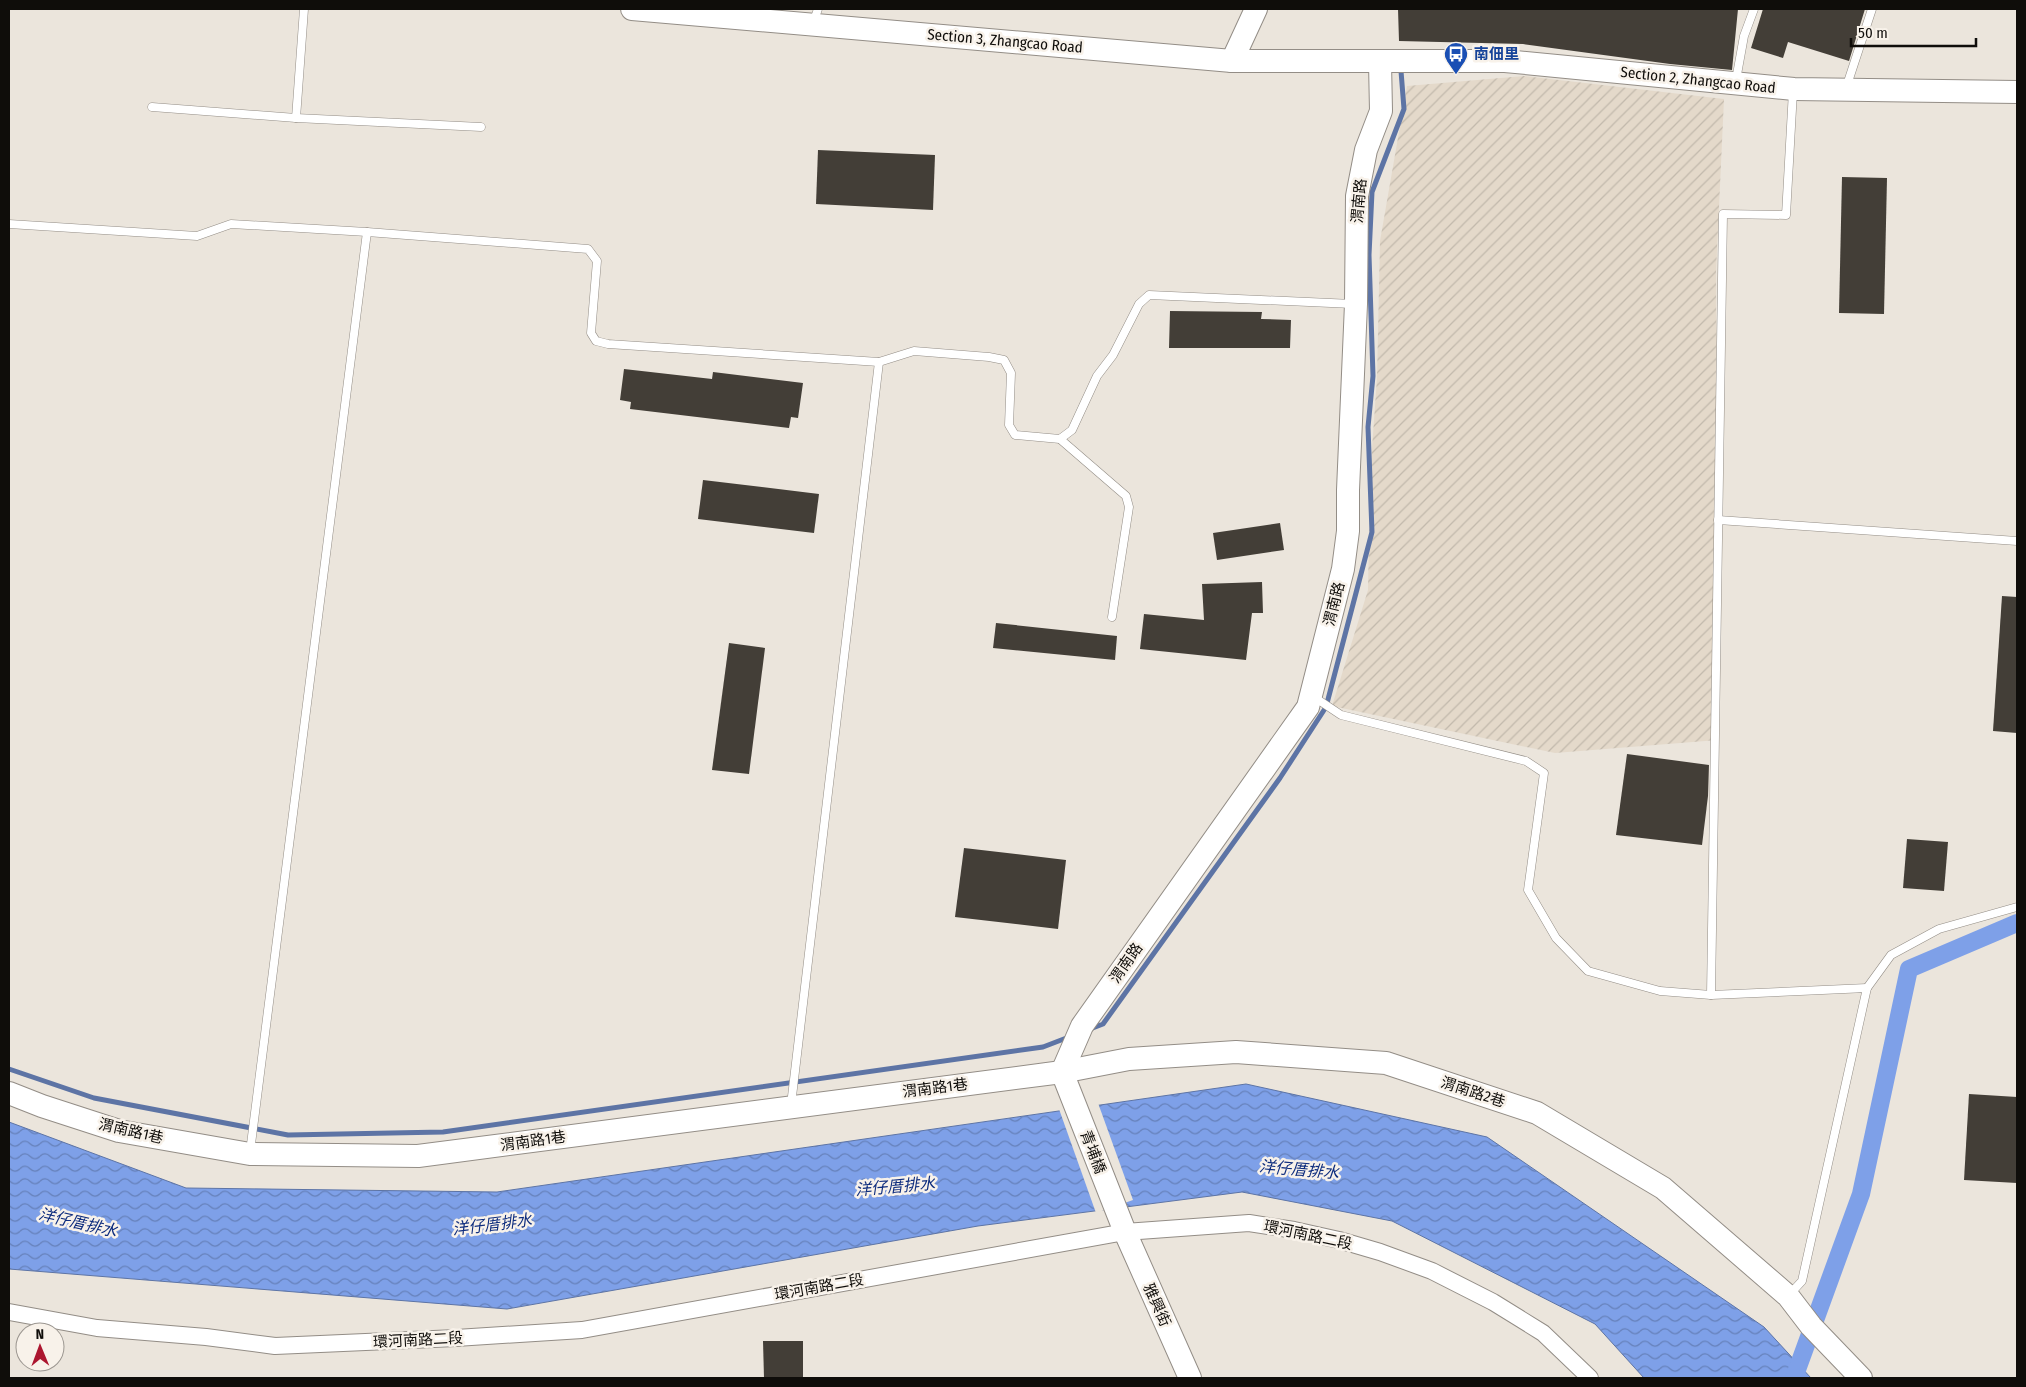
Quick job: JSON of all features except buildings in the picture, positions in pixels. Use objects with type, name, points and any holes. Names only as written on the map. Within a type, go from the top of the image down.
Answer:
[{"type":"street","name":"Section 3, Zhangcao Road","points":[[632,9],[815,17],[1232,61],[1380,62]]},
{"type":"street","points":[[1232,61],[1256,9]]},
{"type":"street","name":"Section 2, Zhangcao Road","points":[[1380,62],[1505,61],[1735,85],[1794,89],[2017,92]]},
{"type":"street","name":"渭南路","points":[[1062,1072],[1082,1026],[1308,707],[1343,569],[1348,531],[1356,304],[1357,196],[1366,150],[1381,111],[1380,62]]},
{"type":"street","name":"渭南路2巷","points":[[1062,1072],[1129,1059],[1236,1052],[1386,1063],[1537,1113],[1663,1188],[1788,1296],[1811,1326],[1861,1378]]},
{"type":"street","name":"渭南路1巷","points":[[9,1093],[42,1106],[119,1131],[250,1154],[418,1156],[1062,1072]]},
{"type":"street","name":"青埔橋","points":[[1062,1072],[1124,1232]]},
{"type":"street","name":"環河南路二段","points":[[9,1312],[97,1328],[206,1336],[275,1346],[582,1330],[1124,1232],[1249,1223],[1294,1230],[1380,1252],[1432,1271],[1493,1302],[1543,1333],[1590,1378]]},
{"type":"street","name":"雅興街","points":[[1124,1232],[1190,1378]]},
{"type":"lane","points":[[296,118],[304,9]]},
{"type":"lane","points":[[1735,85],[1744,36],[1754,9]]},
{"type":"lane","points":[[1846,91],[1872,9]]},
{"type":"lane","points":[[1711,995],[1723,214],[1786,215],[1794,89]]},
{"type":"lane","points":[[152,107],[296,118],[481,128]]},
{"type":"lane","points":[[9,224],[197,236],[231,224],[367,232],[588,249],[597,261],[591,333],[596,341],[608,344],[880,362],[914,351],[990,357],[1004,360],[1011,373],[1008,425],[1015,435],[1060,439],[1126,496],[1129,507],[1112,617]]},
{"type":"lane","points":[[250,1154],[367,232]]},
{"type":"lane","points":[[1060,439],[1072,430],[1097,376],[1112,355],[1139,304],[1149,295],[1356,304]]},
{"type":"lane","points":[[790,1106],[880,362]]},
{"type":"lane","points":[[1718,520],[2017,541]]},
{"type":"lane","points":[[1311,695],[1341,715],[1526,761],[1544,773],[1528,890],[1556,938],[1588,971],[1660,991],[1711,995],[1867,988]]},
{"type":"lane","points":[[1788,1296],[1802,1281],[1867,988],[1892,955],[1940,929],[2017,907]]},
{"type":"shaded area","points":[[1524,76],[1724,99],[1716,272],[1718,740],[1555,753],[1332,706],[1368,590],[1370,477],[1377,378],[1380,241],[1407,86]]},
{"type":"water","name":"洋仔厝排水","points":[[1246,1084],[1487,1137],[1764,1327],[1811,1378],[1644,1378],[1595,1324],[1392,1221],[1242,1192],[978,1226],[507,1309],[9,1269],[9,1122],[186,1188],[497,1192]]},
{"type":"pier","points":[[1098,1103],[1133,1200],[1096,1213],[1059,1109]]},
{"type":"waterway","points":[[1090,1029],[1103,1024],[1280,778],[1326,707],[1372,532],[1368,427],[1373,376],[1369,255],[1372,192],[1404,109],[1401,71]]},
{"type":"waterway","points":[[1794,1378],[1861,1194],[1909,969],[2017,923]]},
{"type":"waterway","points":[[9,1069],[94,1098],[288,1135],[443,1132],[1043,1047],[1069,1037]]},
{"type":"place","name":"南佃里","points":[[1456,75]]}]
